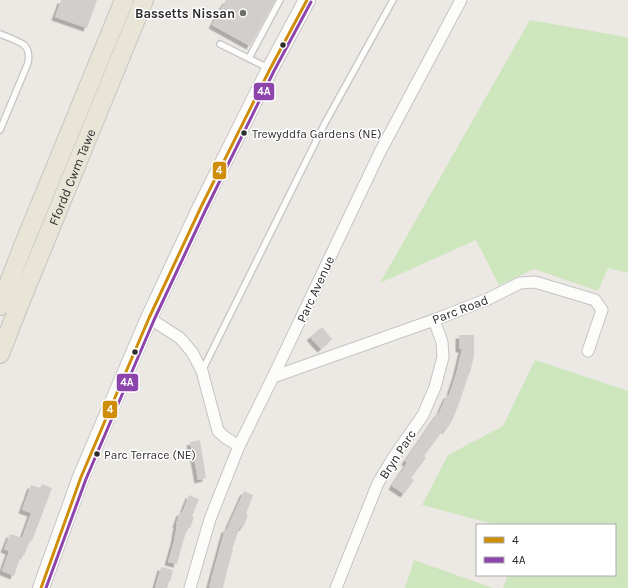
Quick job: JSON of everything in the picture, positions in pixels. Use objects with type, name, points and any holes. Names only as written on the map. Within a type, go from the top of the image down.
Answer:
[{"type":"main road","name":"Ffordd Cwm Tawe","points":[[0,306],[23,246],[124,0]]},
{"type":"main road","name":"Ffordd Cwm Tawe","points":[[0,354],[144,0]]},
{"type":"main road","points":[[41,588],[81,477],[149,318],[201,207],[270,69],[307,0]]},
{"type":"street","name":"Parc Avenue","points":[[190,588],[210,519],[239,446],[380,152],[461,0]]},
{"type":"street","name":"Parc Road","points":[[273,377],[434,320],[488,299],[520,283],[536,282],[595,300],[602,310],[588,351]]},
{"type":"street","points":[[149,318],[180,338],[192,352],[202,371],[218,431],[239,446]]},
{"type":"street","name":"Bryn Parc","points":[[336,588],[378,483],[393,458],[423,415],[435,387],[443,357],[442,342],[434,320]]},
{"type":"lane","points":[[249,58],[280,0]]},
{"type":"lane","points":[[202,371],[325,123],[392,0]]},
{"type":"lane","points":[[0,34],[24,45],[29,57],[28,63],[0,130]]},
{"type":"lane","points":[[220,44],[270,69]]},
{"type":"green space","points":[[530,20],[628,38],[628,273],[608,268],[598,291],[534,269],[499,285],[476,240],[380,283]]},
{"type":"green space","points":[[535,360],[628,391],[628,588],[503,588],[508,576],[616,576],[616,524],[493,524],[422,505],[448,455],[503,426]]},
{"type":"green space","points":[[414,560],[493,588],[405,588]]},
{"type":"building","points":[[61,0],[97,0],[87,28],[55,17]]},
{"type":"building","name":"Bassetts Nissan","points":[[226,0],[275,0],[250,46],[212,25]]},
{"type":"building","points":[[322,327],[332,339],[321,349],[310,337]]},
{"type":"building","points":[[459,335],[474,335],[474,356],[470,373],[452,421],[446,430],[444,429],[424,456],[426,458],[411,478],[414,480],[404,494],[392,486],[407,463],[405,461],[439,413],[447,395],[449,395],[462,349],[459,349]]},
{"type":"building","points":[[200,440],[206,478],[198,480],[190,442]]},
{"type":"building","points":[[42,484],[52,488],[32,541],[30,540],[24,556],[21,555],[14,576],[2,571],[9,551],[4,549],[10,534],[22,538],[31,513],[22,510],[31,485],[40,488]]},
{"type":"building","points":[[244,491],[253,495],[246,514],[248,515],[243,528],[240,526],[232,550],[223,588],[209,587],[225,529],[227,529]]},
{"type":"building","points":[[189,495],[199,499],[192,516],[194,517],[190,528],[187,528],[177,564],[168,562],[174,541],[176,524],[180,512],[182,513]]},
{"type":"building","points":[[161,567],[173,570],[170,582],[169,581],[167,588],[155,588]]},
{"type":"transit line","name":"4","points":[[41,588],[81,477],[149,318],[201,207],[270,69],[307,0]]},
{"type":"transit line","name":"4A","points":[[46,588],[86,479],[154,320],[206,209],[274,71],[311,2]]},
{"type":"place","name":"Bassetts Nissan","points":[[243,13]]},
{"type":"place","name":"Trewyddfa Gardens (NE)","points":[[244,133]]},
{"type":"place","name":"Parc Terrace (NE)","points":[[97,454]]}]
